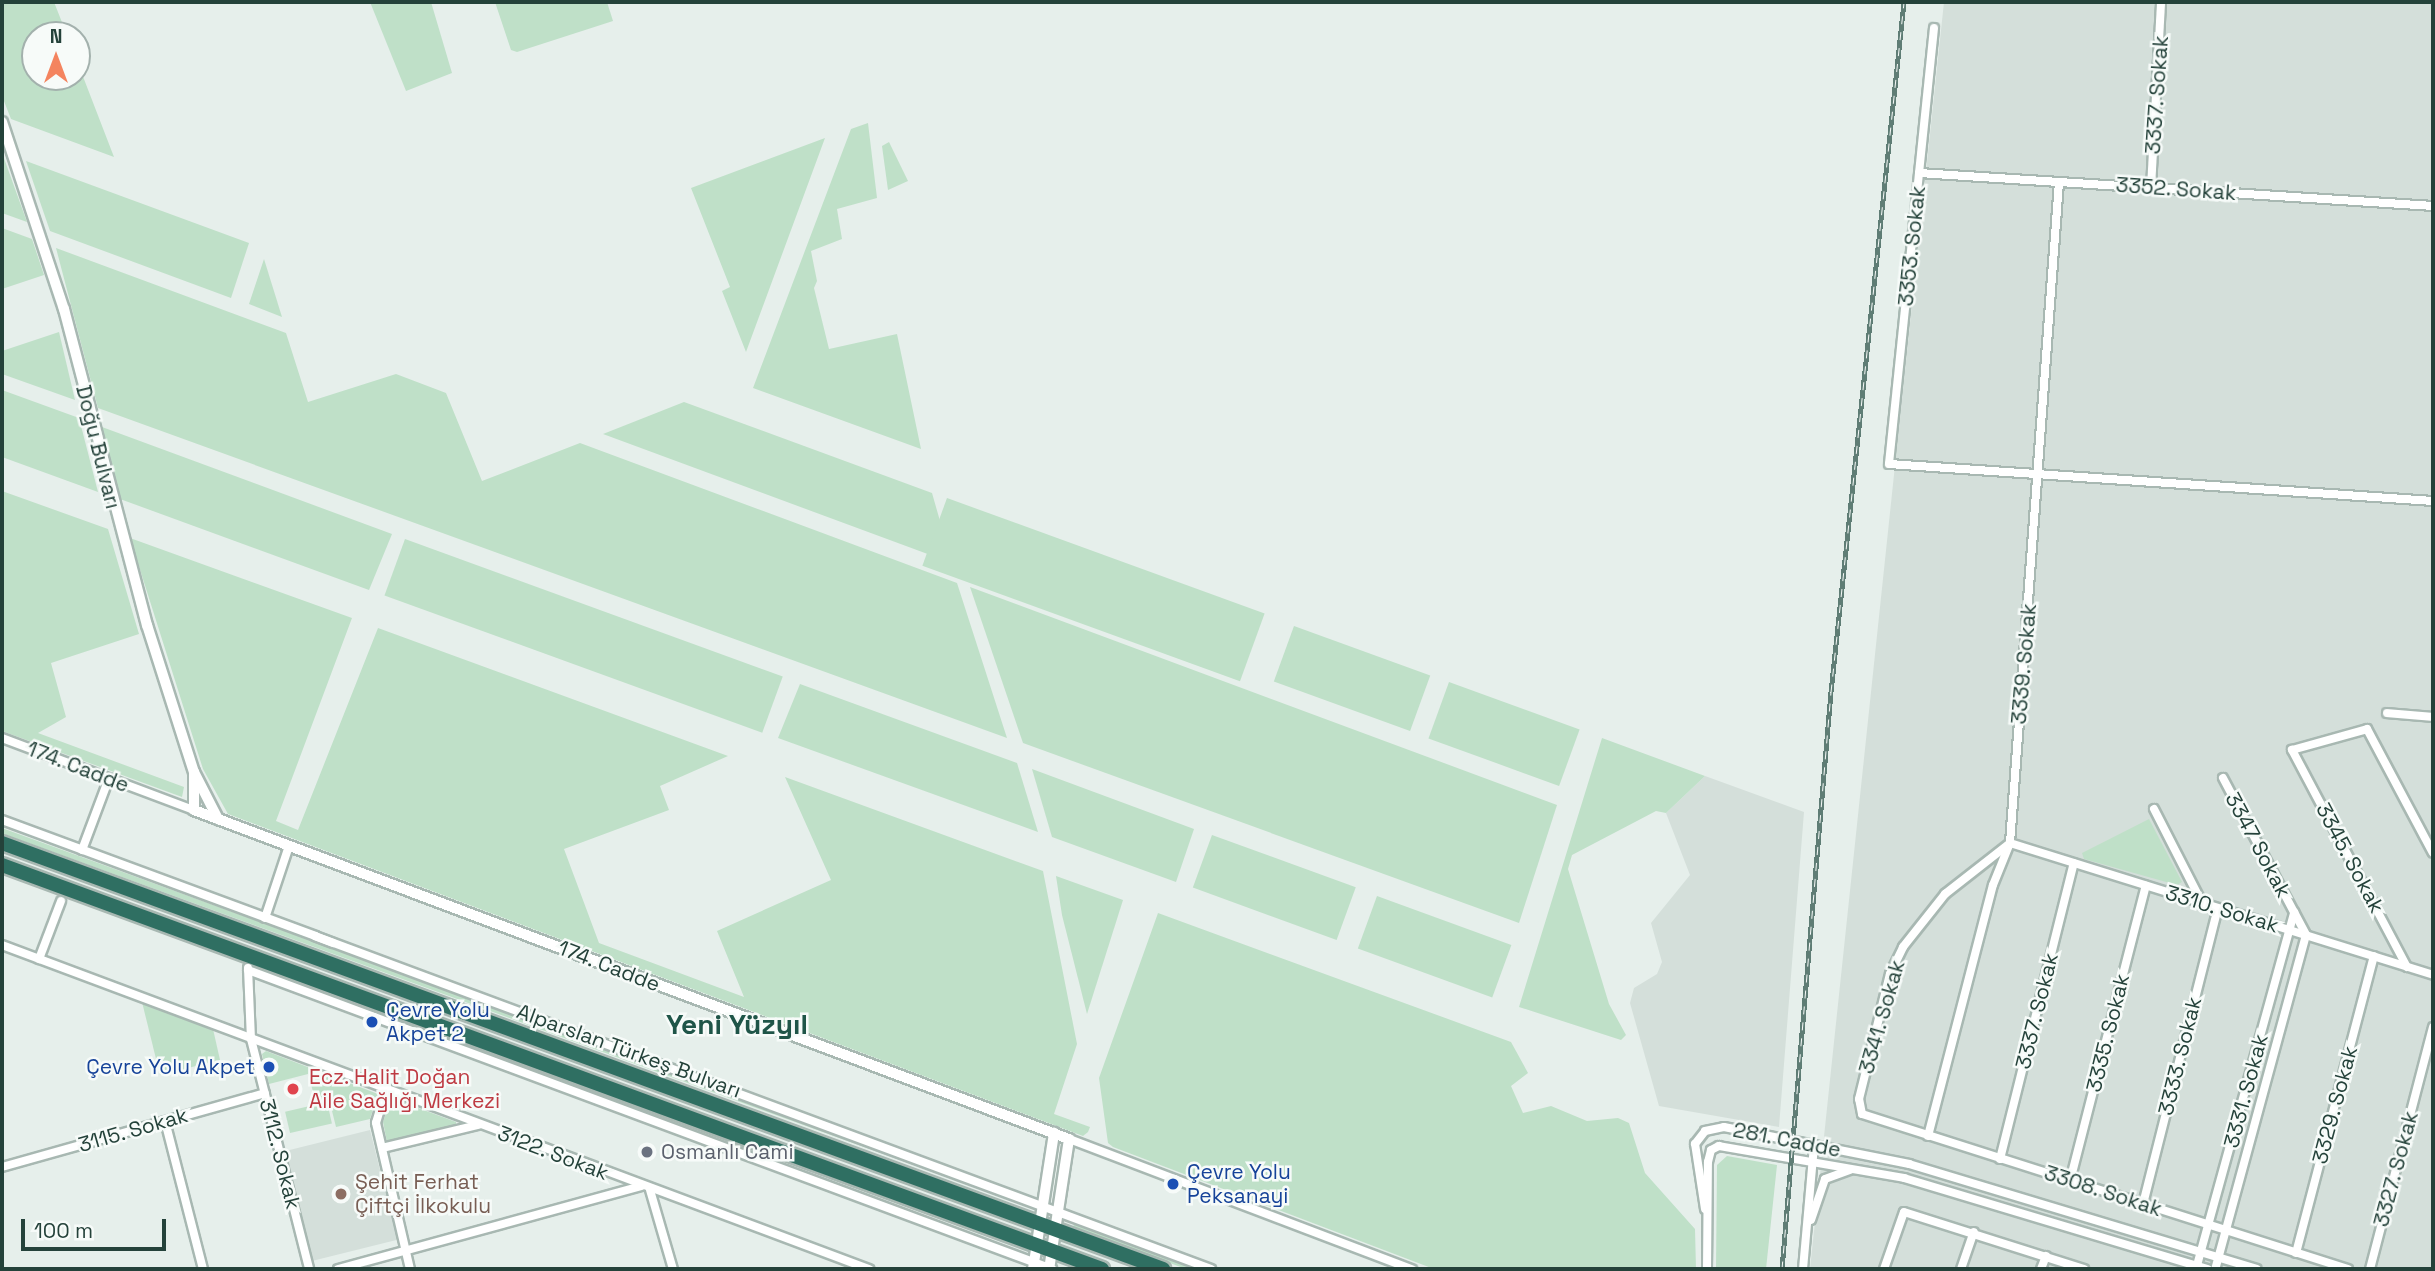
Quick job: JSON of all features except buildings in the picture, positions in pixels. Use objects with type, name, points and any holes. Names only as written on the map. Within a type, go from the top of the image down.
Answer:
[{"type":"highway","name":"Alparslan Türkeş Bulvarı","points":[[2,843],[1163,1269]]},
{"type":"highway","name":"Alparslan Türkeş Bulvarı","points":[[2,865],[249,963],[1102,1269]]},
{"type":"street","name":"3337. Sokak","points":[[2151,188],[2161,2]]},
{"type":"street","name":"3353. Sokak","points":[[1934,28],[1889,464],[2039,474]]},
{"type":"street","name":"Doğu Bulvarı","points":[[2,122],[64,309],[122,543],[194,772],[218,819]]},
{"type":"street","name":"3352. Sokak","points":[[1919,173],[2433,206]]},
{"type":"street","name":"3339. Sokak","points":[[1928,1136],[1993,885],[2010,844],[2059,182]]},
{"type":"street","points":[[2039,474],[2433,501]]},
{"type":"street","points":[[2387,713],[2433,717]]},
{"type":"street","name":"3345. Sokak","points":[[2407,967],[2292,750],[2367,729],[2433,853]]},
{"type":"street","name":"174. Cadde","points":[[2,738],[1412,1269]]},
{"type":"street","name":"Doğu Bulvarı","points":[[194,772],[194,810]]},
{"type":"street","points":[[82,850],[108,778]]},
{"type":"street","name":"3347 Sokak","points":[[2223,778],[2306,935]]},
{"type":"street","points":[[2154,809],[2202,903]]},
{"type":"street","points":[[2,820],[1211,1269]]},
{"type":"street","name":"3310. Sokak","points":[[2010,844],[2433,975]]},
{"type":"street","name":"3341. Sokak","points":[[1859,1110],[1896,960],[1945,894],[2010,844]]},
{"type":"street","points":[[265,918],[289,846]]},
{"type":"street","name":"3337. Sokak","points":[[2000,1159],[2074,863]]},
{"type":"street","name":"3335. Sokak","points":[[2070,1181],[2146,886]]},
{"type":"street","points":[[39,959],[61,901]]},
{"type":"street","name":"3333. Sokak","points":[[2143,1204],[2218,908]]},
{"type":"street","name":"3331. Sokak","points":[[2196,1268],[2294,912]]},
{"type":"street","name":"3331. Sokak","points":[[2215,1269],[2306,935]]},
{"type":"street","name":"3122. Sokak","points":[[2,945],[646,1188],[869,1269]]},
{"type":"street","name":"3329. Sokak","points":[[2296,1253],[2374,957]]},
{"type":"street","points":[[249,963],[1034,1266],[1051,1269],[1069,1139]]},
{"type":"street","name":"3112. Sokak","points":[[249,963],[251,1039],[309,1269]]},
{"type":"street","name":"3327. Sokak","points":[[2370,1269],[2433,1027]]},
{"type":"street","points":[[386,1090],[376,1124],[410,1269]]},
{"type":"street","name":"3115. Sokak","points":[[2,1167],[265,1093]]},
{"type":"street","name":"3308. Sokak","points":[[1859,1110],[1928,1136],[2348,1269]]},
{"type":"street","points":[[165,1121],[202,1269]]},
{"type":"street","points":[[382,1148],[479,1125]]},
{"type":"street","name":"281. Cadde","points":[[1705,1209],[1695,1151],[1705,1131],[1724,1128],[1918,1167],[2257,1269]]},
{"type":"street","points":[[1034,1266],[1054,1133]]},
{"type":"street","points":[[1803,1269],[1814,1145]]},
{"type":"street","name":"281. Cadde","points":[[1705,1209],[1709,1157],[1716,1146],[1857,1168],[1932,1185],[2196,1268],[2208,1269]]},
{"type":"street","points":[[1807,1237],[1825,1180],[1857,1168]]},
{"type":"street","points":[[338,1269],[646,1188],[673,1269]]},
{"type":"street","points":[[1705,1209],[1707,1269]]},
{"type":"street","points":[[1884,1269],[1904,1212],[2084,1269]]},
{"type":"street","points":[[1961,1269],[1973,1232]]},
{"type":"street","points":[[2041,1269],[2046,1256]]},
{"type":"shaded area","points":[[1944,2],[2433,2],[2433,1269],[1810,1269]]},
{"type":"shaded area","points":[[1705,776],[1804,812],[1779,1127],[1659,1106],[1630,1003],[1634,988],[1657,974],[1662,962],[1651,923],[1690,875],[1666,813]]},
{"type":"shaded area","name":"Şehit Ferhat Çiftçi İlkokulu","points":[[370,1130],[397,1240],[313,1261],[286,1151]]},
{"type":"green space","points":[[2,2],[54,2],[61,21],[21,21],[21,91],[89,91],[114,157],[11,119],[2,96]]},
{"type":"green space","points":[[370,2],[431,2],[452,73],[406,91]]},
{"type":"green space","points":[[495,2],[607,2],[613,21],[517,52],[511,50]]},
{"type":"green space","points":[[868,123],[877,198],[837,209],[842,239],[811,251],[817,281],[814,288],[829,349],[897,334],[921,449],[753,388],[851,129]]},
{"type":"green space","points":[[825,138],[746,352],[722,291],[730,287],[691,188]]},
{"type":"green space","points":[[889,142],[908,181],[888,190],[882,146]]},
{"type":"green space","points":[[2,152],[5,161],[27,222],[2,213]]},
{"type":"green space","points":[[26,161],[249,243],[231,298],[50,231]]},
{"type":"green space","points":[[2,228],[32,239],[44,275],[2,289]]},
{"type":"green space","points":[[56,248],[286,333],[308,402],[396,374],[446,393],[482,481],[580,443],[957,583],[1007,738],[98,408]]},
{"type":"green space","points":[[264,259],[282,317],[249,304]]},
{"type":"green space","points":[[59,332],[75,400],[2,374],[2,351]]},
{"type":"green space","points":[[2,390],[79,418],[98,492],[2,457]]},
{"type":"green space","points":[[684,402],[932,493],[952,563],[603,434]]},
{"type":"green space","points":[[102,427],[392,534],[369,590],[120,499]]},
{"type":"green space","points":[[2,491],[108,529],[139,634],[51,663],[66,717],[38,733],[184,787],[182,797],[2,731]]},
{"type":"green space","points":[[947,498],[1265,614],[1240,681],[922,566]]},
{"type":"green space","points":[[130,538],[352,618],[276,821],[298,830],[378,628],[728,756],[660,786],[669,810],[564,849],[599,943],[744,997],[717,931],[831,880],[785,777],[1043,871],[1077,1044],[1054,1114],[1090,1127],[1088,1132],[1083,1136],[228,814],[203,769]]},
{"type":"green space","points":[[405,539],[783,676],[762,733],[384,595]]},
{"type":"green space","points":[[970,587],[1557,805],[1519,923],[1023,743]]},
{"type":"green space","points":[[1294,626],[1430,676],[1410,731],[1274,681]]},
{"type":"green space","points":[[1449,682],[1580,730],[1559,786],[1428,738]]},
{"type":"green space","points":[[800,684],[1017,763],[1038,832],[778,738]]},
{"type":"green space","points":[[1602,738],[1705,776],[1666,813],[1656,811],[1572,855],[1568,869],[1609,1004],[1626,1035],[1621,1040],[1519,1007]]},
{"type":"green space","points":[[1032,769],[1194,829],[1176,882],[1052,837]]},
{"type":"green space","points":[[2149,819],[2182,882],[2177,885],[2084,859],[2082,853]]},
{"type":"green space","points":[[2,828],[1035,1204],[1033,1209],[2,833]]},
{"type":"green space","points":[[1212,835],[1356,887],[1337,940],[1193,888]]},
{"type":"green space","points":[[1056,876],[1123,900],[1087,1014],[1062,915]]},
{"type":"green space","points":[[1377,896],[1511,945],[1492,998],[1358,949]]},
{"type":"green space","points":[[1158,913],[1511,1042],[1528,1073],[1511,1086],[1523,1113],[1551,1106],[1587,1121],[1618,1118],[1629,1123],[1645,1173],[1695,1229],[1696,1269],[1434,1269],[1113,1147],[1108,1143],[1099,1078]]},
{"type":"green space","points":[[142,1002],[213,1029],[220,1060],[160,1075]]},
{"type":"green space","points":[[266,1051],[378,1094],[370,1119],[336,1127],[329,1099],[316,1102],[308,1074],[269,1084],[262,1054]]},
{"type":"green space","points":[[391,1098],[456,1122],[456,1126],[387,1142],[383,1122]]},
{"type":"green space","points":[[327,1102],[332,1123],[290,1133],[285,1112]]},
{"type":"green space","points":[[1727,1156],[1777,1165],[1766,1269],[1716,1269],[1717,1165]]},
{"type":"green space","points":[[1074,1224],[1198,1269],[1186,1269],[1073,1227]]},
{"type":"railway","points":[[1782,1269],[1831,692],[1904,2]]},
{"type":"place","name":"Çevre Yolu Akpet 2","points":[[372,1022]]},
{"type":"place","name":"Çevre Yolu Akpet","points":[[269,1067]]},
{"type":"place","name":"Ecz. Halit Doğan Aile Sağlığı Merkezi","points":[[293,1089]]},
{"type":"place","name":"Osmanlı Cami","points":[[647,1152]]},
{"type":"place","name":"Çevre Yolu Peksanayi","points":[[1173,1184]]},
{"type":"place","name":"Şehit Ferhat Çiftçi İlkokulu","points":[[341,1194]]},
{"type":"district","name":"Yeni Yüzyıl","points":[[737,1024]]}]
